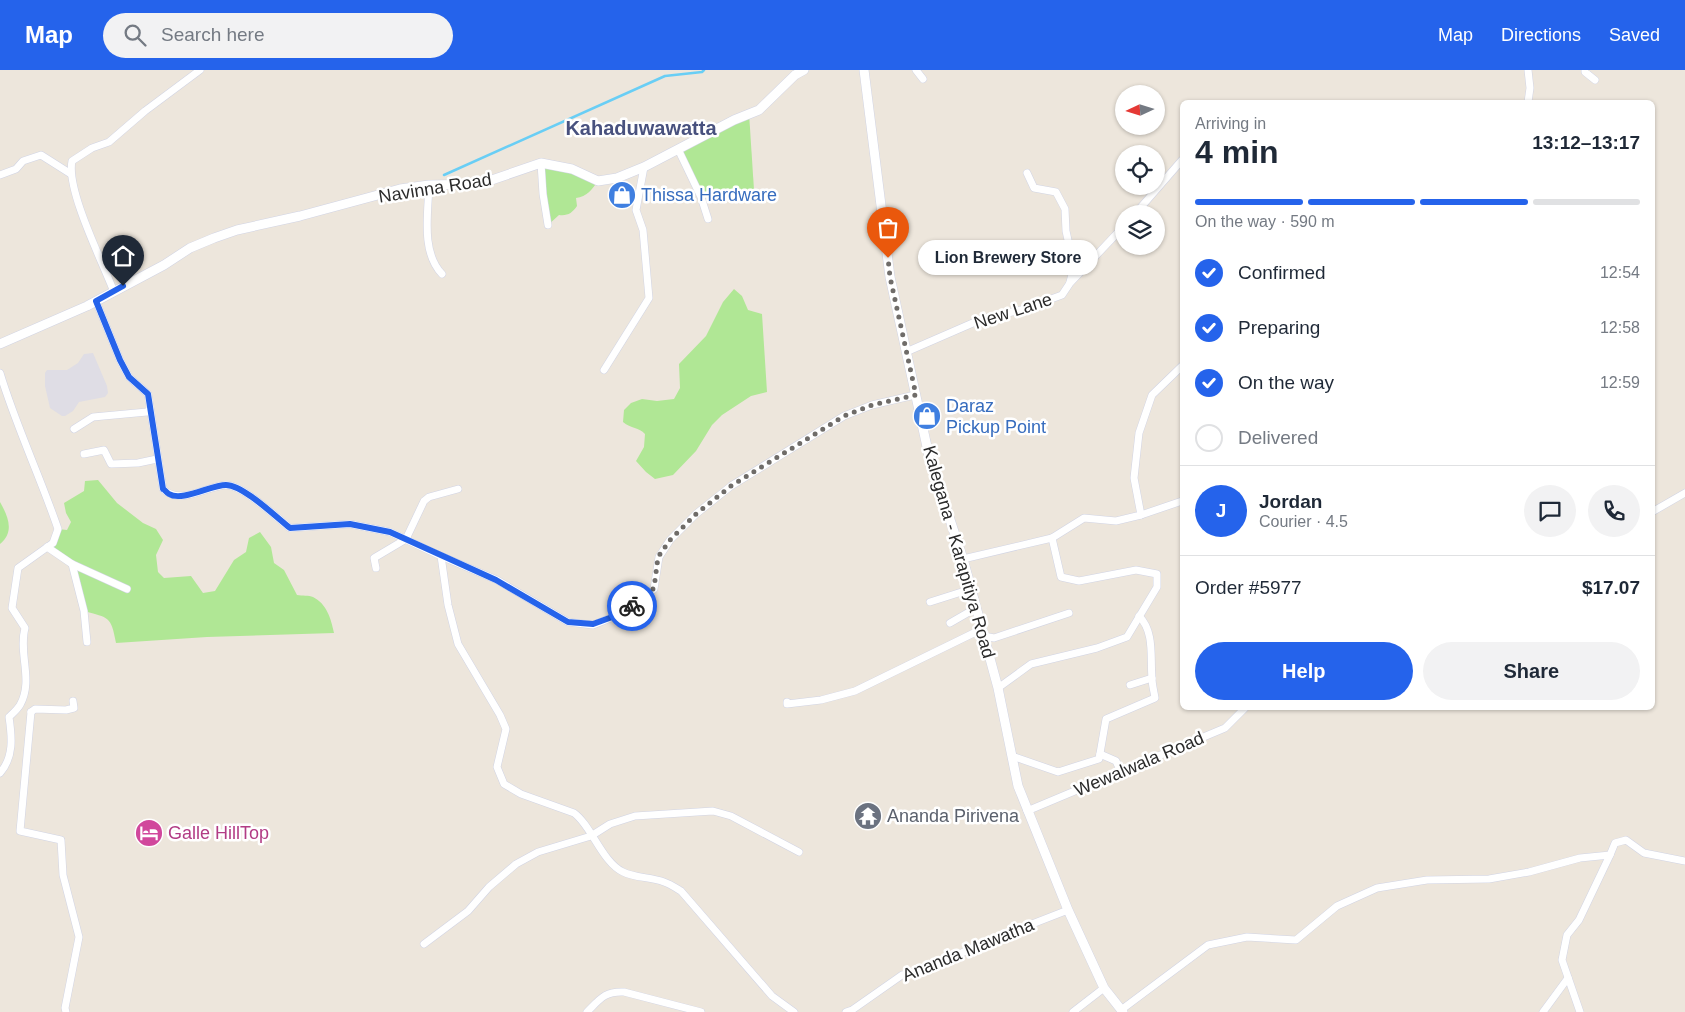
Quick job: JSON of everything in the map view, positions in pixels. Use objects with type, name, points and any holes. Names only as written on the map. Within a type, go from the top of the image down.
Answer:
[{"type":"main road","name":"Navinna Road","points":[[0,344],[96,301],[164,266],[190,248],[237,230],[400,190],[429,185],[480,184],[541,163],[572,169],[598,181],[617,178],[644,167],[734,120],[759,110],[795,75],[804,70]]},
{"type":"main road","name":"Kalegana - Karapitiya Road","points":[[864,70],[890,277],[906,352],[930,456],[963,559],[998,688],[1018,786],[1068,910],[1104,988],[1122,1011]]},
{"type":"street","points":[[115,291],[92,241],[70,170],[72,161],[92,148],[109,142],[145,111],[200,70]]},
{"type":"street","points":[[916,70],[922,79]]},
{"type":"street","points":[[1528,70],[1530,88],[1528,100]]},
{"type":"street","points":[[1585,70],[1595,80]]},
{"type":"street","points":[[678,149],[701,197],[708,219]]},
{"type":"street","points":[[0,175],[16,168],[22,161],[41,155],[71,174]]},
{"type":"street","points":[[1143,205],[1180,162]]},
{"type":"street","points":[[541,163],[548,225]]},
{"type":"street","points":[[604,370],[649,298],[643,230],[636,210],[644,167]]},
{"type":"street","points":[[1027,173],[1034,188],[1056,192],[1065,209],[1066,230],[1074,267],[1070,283]]},
{"type":"street","points":[[429,185],[428,238],[432,259],[436,268],[442,274]]},
{"type":"street","name":"New Lane","points":[[906,352],[982,319],[1021,310],[1062,295],[1070,283],[1115,236]]},
{"type":"street","points":[[96,301],[129,377],[148,394],[157,459],[163,489],[168,494],[177,496],[226,485],[237,487],[290,528],[350,524],[390,532],[496,580],[568,622],[593,624],[623,613],[654,588],[658,557],[670,540],[696,514],[731,486],[844,416],[872,405],[916,395]]},
{"type":"street","points":[[1141,515],[1134,478],[1139,433],[1152,395],[1180,368]]},
{"type":"street","points":[[0,372],[11,407],[47,495],[58,529],[53,543],[18,568],[12,608],[25,628],[22,638],[27,683],[19,706],[9,717],[12,738],[8,764],[0,773]]},
{"type":"street","points":[[74,429],[93,418],[147,412],[150,409]]},
{"type":"street","points":[[84,454],[104,450],[111,464],[138,463],[157,459]]},
{"type":"street","points":[[376,568],[374,558],[406,540],[424,502],[429,497],[458,489]]},
{"type":"street","points":[[1655,510],[1685,493]]},
{"type":"street","points":[[963,559],[1052,538],[1084,518],[1116,521],[1180,502]]},
{"type":"street","points":[[998,688],[1031,664],[1097,648],[1127,637],[1157,587],[1157,574],[1136,570],[1079,582],[1061,577],[1052,538]]},
{"type":"street","points":[[47,547],[72,564],[127,589]]},
{"type":"street","points":[[441,556],[448,605],[458,644],[500,715],[506,729],[497,767],[504,784],[521,794],[574,813],[581,818],[591,836],[609,860],[622,872],[665,882],[681,891],[772,996],[794,1012]]},
{"type":"street","points":[[72,564],[84,611],[87,642]]},
{"type":"street","points":[[930,602],[971,589]]},
{"type":"street","points":[[950,623],[976,608]]},
{"type":"street","points":[[787,702],[787,704],[822,700],[855,691],[983,632],[994,638],[1069,613]]},
{"type":"street","points":[[1012,756],[1058,772],[1099,759],[1106,719],[1155,698],[1151,645],[1145,622],[1140,616]]},
{"type":"street","points":[[1130,685],[1152,678]]},
{"type":"street","points":[[31,712],[35,709],[66,710],[74,708],[73,701]]},
{"type":"street","points":[[19,706],[31,712]]},
{"type":"street","name":"Wewalwala Road","points":[[1027,810],[1225,728],[1243,710]]},
{"type":"street","points":[[31,712],[20,831],[61,840],[63,875],[79,937],[65,1008],[66,1012]]},
{"type":"street","points":[[1100,754],[1116,761],[1121,772]]},
{"type":"street","points":[[424,944],[468,911],[489,886],[516,864],[538,852],[591,836],[610,824],[635,816],[713,811],[731,816],[799,852]]},
{"type":"street","points":[[1580,1012],[1562,960],[1567,935],[1579,920],[1615,843],[1626,840],[1644,853],[1685,861]]},
{"type":"street","points":[[1122,1011],[1208,945],[1247,937],[1296,940],[1337,906],[1377,888],[1427,880],[1489,879],[1528,872],[1580,858],[1610,855]]},
{"type":"street","name":"Ananda Mawatha","points":[[846,1012],[852,1010],[902,975],[925,971],[978,945],[1068,910]]},
{"type":"street","points":[[1543,1012],[1568,978]]},
{"type":"street","points":[[1073,1012],[1104,988]]},
{"type":"street","points":[[587,1012],[606,994],[613,991],[624,992],[702,1012]]},
{"type":"shaded area","points":[[93,353],[107,386],[108,393],[105,397],[79,402],[73,411],[62,416],[50,408],[45,386],[45,373],[47,370],[67,370],[78,363],[84,354]]},
{"type":"green space","points":[[749,113],[754,190],[728,198],[701,197],[678,149]]},
{"type":"green space","points":[[541,163],[598,181],[586,194],[576,198],[577,206],[571,212],[559,215],[548,225]]},
{"type":"green space","points":[[734,289],[742,296],[748,310],[762,314],[767,392],[751,396],[722,415],[712,425],[696,451],[673,475],[655,479],[636,461],[644,447],[645,434],[623,422],[624,410],[631,403],[642,399],[657,401],[674,399],[680,388],[679,364],[706,336],[723,302]]},
{"type":"green space","points":[[98,480],[117,503],[143,523],[156,529],[163,540],[156,555],[158,572],[164,578],[191,576],[203,593],[215,591],[234,560],[246,552],[249,538],[260,532],[271,547],[274,563],[284,570],[297,595],[313,597],[325,608],[330,617],[334,633],[207,637],[116,643],[108,620],[99,615],[84,611],[72,564],[47,547],[58,529],[67,530],[71,522],[66,513],[64,503],[84,491],[85,481]]},
{"type":"green space","points":[[0,502],[9,524],[9,529],[5,539],[0,544]]},
{"type":"waterway","points":[[444,175],[665,76],[702,72],[704,70]]},
{"type":"way so far","points":[[632,606],[654,588],[658,557],[670,540],[696,514],[731,486],[844,416],[872,405],[916,395],[890,277],[888,258]]},
{"type":"place","name":"Thissa Hardware","points":[[622,195]]},
{"type":"place","name":"Lion Brewery Store","points":[[888,258]]},
{"type":"place","name":"Daraz Pickup Point","points":[[927,416]]},
{"type":"place","name":"Ananda Pirivena","points":[[868,816]]},
{"type":"place","name":"Galle HillTop","points":[[149,833]]},
{"type":"district","name":"Kahaduwawatta","points":[[641,128]]},
{"type":"route","points":[[123,286],[96,301],[129,377],[148,394],[163,489],[168,494],[177,496],[226,485],[237,487],[247,493],[290,528],[350,524],[390,532],[496,580],[568,622],[593,624],[623,613],[632,606]]}]
